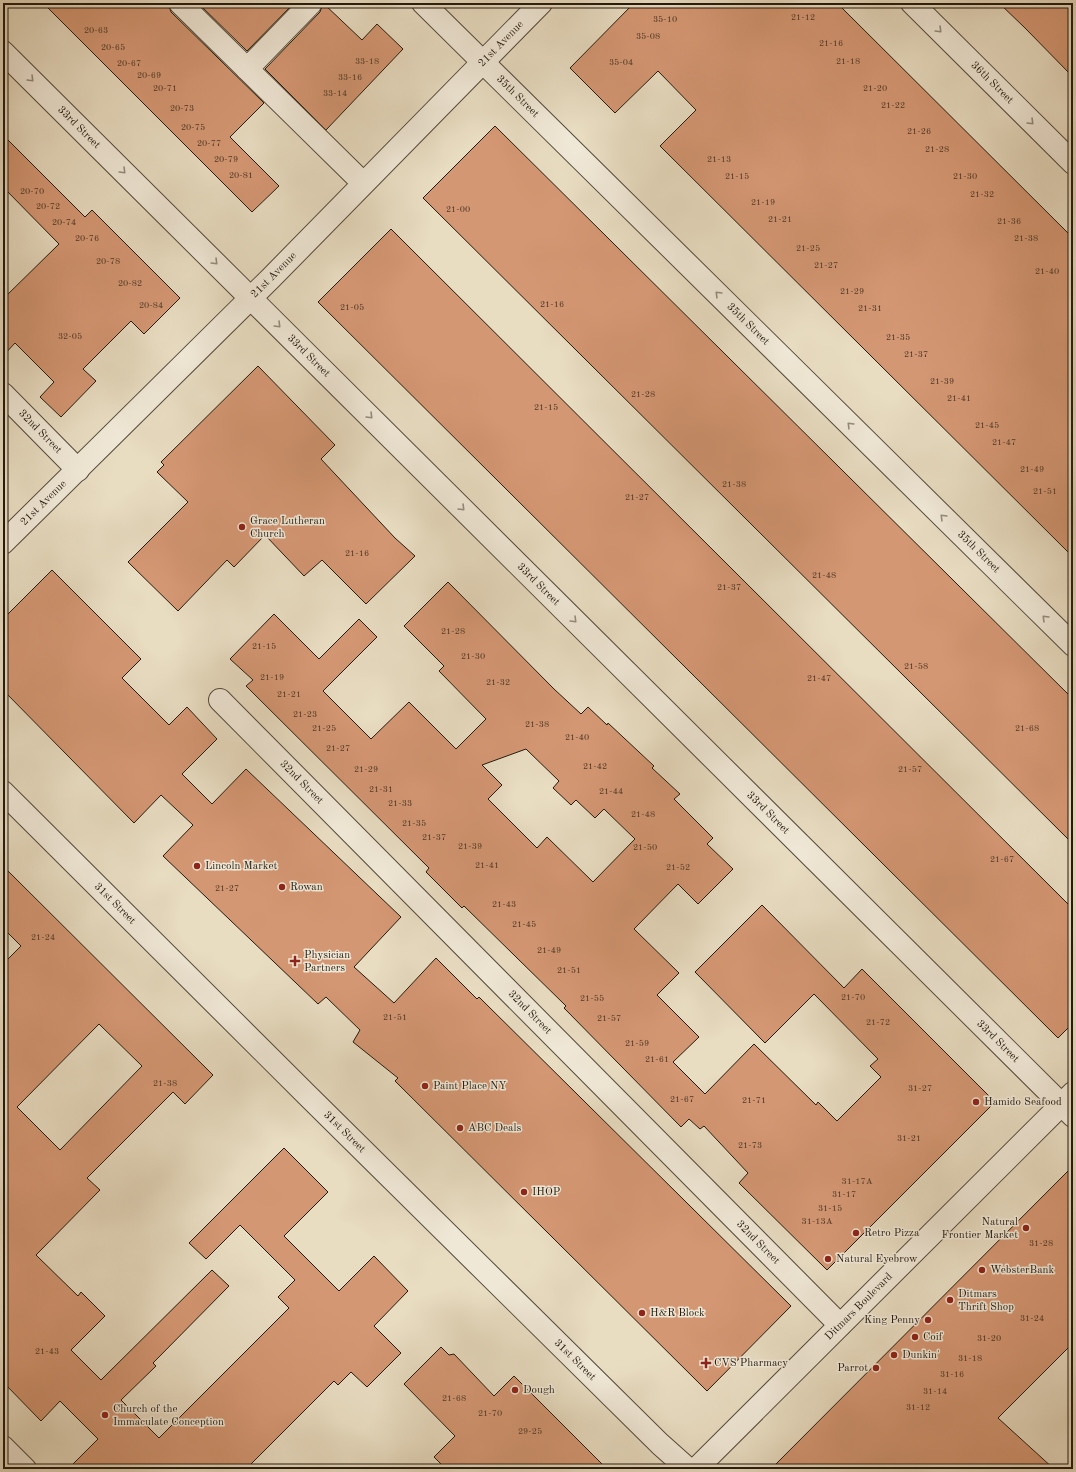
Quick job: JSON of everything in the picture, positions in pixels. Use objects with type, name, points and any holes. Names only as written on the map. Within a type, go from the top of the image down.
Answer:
[{"type":"street","points":[[180,3],[363,183]]},
{"type":"street","points":[[247,70],[311,3]]},
{"type":"street","name":"35th Street","points":[[424,3],[1073,645]]},
{"type":"street","name":"21st Avenue","points":[[3,543],[78,470],[541,3]]},
{"type":"street","name":"36th Street","points":[[912,3],[1073,163]]},
{"type":"street","name":"33rd Street","points":[[3,52],[1069,1105]]},
{"type":"street","name":"32nd Street","points":[[3,394],[78,470]]},
{"type":"street","name":"32nd Street","points":[[220,700],[840,1325]]},
{"type":"street","name":"31st Street","points":[[3,792],[655,1439],[688,1469]]},
{"type":"street","name":"Ditmars Boulevard","points":[[696,1469],[840,1325],[1069,1105]]},
{"type":"street","points":[[3,1447],[25,1469]]},
{"type":"building","points":[[43,3],[168,3],[171,12],[264,103],[230,137],[279,186],[252,212]]},
{"type":"building","points":[[198,3],[294,3],[247,51]]},
{"type":"building","points":[[323,3],[362,40],[377,24],[403,49],[326,130],[265,69],[320,12]]},
{"type":"building","points":[[634,3],[837,3],[1073,238],[1073,557],[660,146],[696,110],[658,71],[615,113],[570,68]]},
{"type":"building","points":[[999,3],[1073,3],[1073,77],[1025,28]]},
{"type":"building","points":[[495,126],[1073,699],[1073,844],[423,198]]},
{"type":"building","points":[[3,135],[85,217],[92,210],[180,298],[144,334],[131,321],[83,369],[96,381],[61,417],[40,397],[54,382],[15,343],[3,356],[3,299],[59,244],[3,187]]},
{"type":"building","points":[[391,229],[1073,909],[1073,1023],[1058,1038],[318,302]]},
{"type":"building","points":[[258,366],[335,445],[321,459],[395,538],[415,556],[366,604],[322,560],[304,576],[265,535],[234,567],[227,560],[178,611],[128,562],[188,502],[157,472],[164,465],[161,462]]},
{"type":"building","points":[[52,570],[141,659],[122,678],[169,725],[187,707],[217,739],[182,774],[212,804],[246,769],[401,917],[354,967],[394,1003],[436,958],[477,999],[479,997],[791,1306],[707,1391],[395,1081],[398,1078],[353,1042],[360,1030],[326,997],[318,1004],[163,856],[193,825],[161,795],[134,823],[3,690],[3,619]]},
{"type":"building","points":[[448,582],[554,689],[581,714],[588,707],[607,725],[608,723],[654,766],[652,768],[680,794],[674,799],[713,838],[707,844],[733,869],[698,904],[678,884],[634,929],[679,973],[657,995],[699,1037],[673,1062],[705,1094],[754,1044],[816,1105],[818,1102],[837,1121],[881,1077],[870,1066],[878,1059],[814,994],[765,1043],[695,972],[762,905],[844,988],[862,969],[995,1102],[827,1270],[739,1183],[748,1173],[704,1126],[700,1129],[689,1119],[681,1127],[564,1008],[566,1006],[464,906],[462,908],[426,872],[429,868],[246,686],[253,680],[230,659],[274,614],[319,659],[359,619],[377,637],[323,691],[371,739],[409,702],[456,749],[486,719],[439,671],[444,666],[404,626]],"holes":[[[526,749],[559,781],[553,788],[571,805],[576,800],[595,818],[604,809],[635,839],[593,882],[547,837],[537,848],[488,799],[502,785],[482,765]]]},
{"type":"building","points":[[3,866],[213,1075],[185,1104],[173,1092],[87,1178],[100,1190],[36,1255],[78,1296],[81,1292],[105,1316],[71,1350],[101,1380],[212,1270],[229,1286],[153,1363],[156,1366],[121,1400],[159,1438],[289,1308],[278,1297],[295,1280],[240,1225],[206,1259],[189,1243],[284,1148],[328,1192],[284,1236],[339,1291],[374,1256],[408,1291],[374,1326],[401,1353],[367,1387],[351,1372],[338,1385],[334,1381],[246,1469],[68,1469],[98,1439],[60,1401],[41,1421],[3,1382],[3,964],[21,946],[3,928]],"holes":[[[99,1024],[142,1066],[60,1150],[17,1107]]]},
{"type":"building","points":[[1073,1166],[1073,1343],[998,1418],[1054,1469],[771,1469]]},
{"type":"building","points":[[441,1347],[449,1355],[454,1354],[494,1396],[514,1376],[607,1469],[446,1469],[434,1457],[455,1436],[404,1384]]},
{"type":"place","name":"Grace Lutheran Church","points":[[242,527]]},
{"type":"place","name":"Lincoln Market","points":[[197,866]]},
{"type":"place","name":"Rowan","points":[[282,887]]},
{"type":"place","name":"Physician Partners","points":[[295,961]]},
{"type":"place","name":"Paint Place NY","points":[[425,1086]]},
{"type":"place","name":"Hamido Seafood","points":[[976,1102]]},
{"type":"place","name":"ABC Deals","points":[[460,1128]]},
{"type":"place","name":"IHOP","points":[[524,1192]]},
{"type":"place","name":"Natural Frontier Market","points":[[1026,1228]]},
{"type":"place","name":"Retro Pizza","points":[[856,1233]]},
{"type":"place","name":"Natural Eyebrow","points":[[828,1259]]},
{"type":"place","name":"WebsterBank","points":[[982,1270]]},
{"type":"place","name":"Ditmars Thrift Shop","points":[[950,1300]]},
{"type":"place","name":"H&R Block","points":[[642,1313]]},
{"type":"place","name":"King Penny","points":[[928,1320]]},
{"type":"place","name":"Coif","points":[[915,1337]]},
{"type":"place","name":"Dunkin'","points":[[894,1355]]},
{"type":"place","name":"CVS Pharmacy","points":[[706,1363]]},
{"type":"place","name":"Parrot","points":[[876,1368]]},
{"type":"place","name":"Dough","points":[[515,1390]]},
{"type":"place","name":"Church of the Immaculate Conception","points":[[105,1415]]}]
